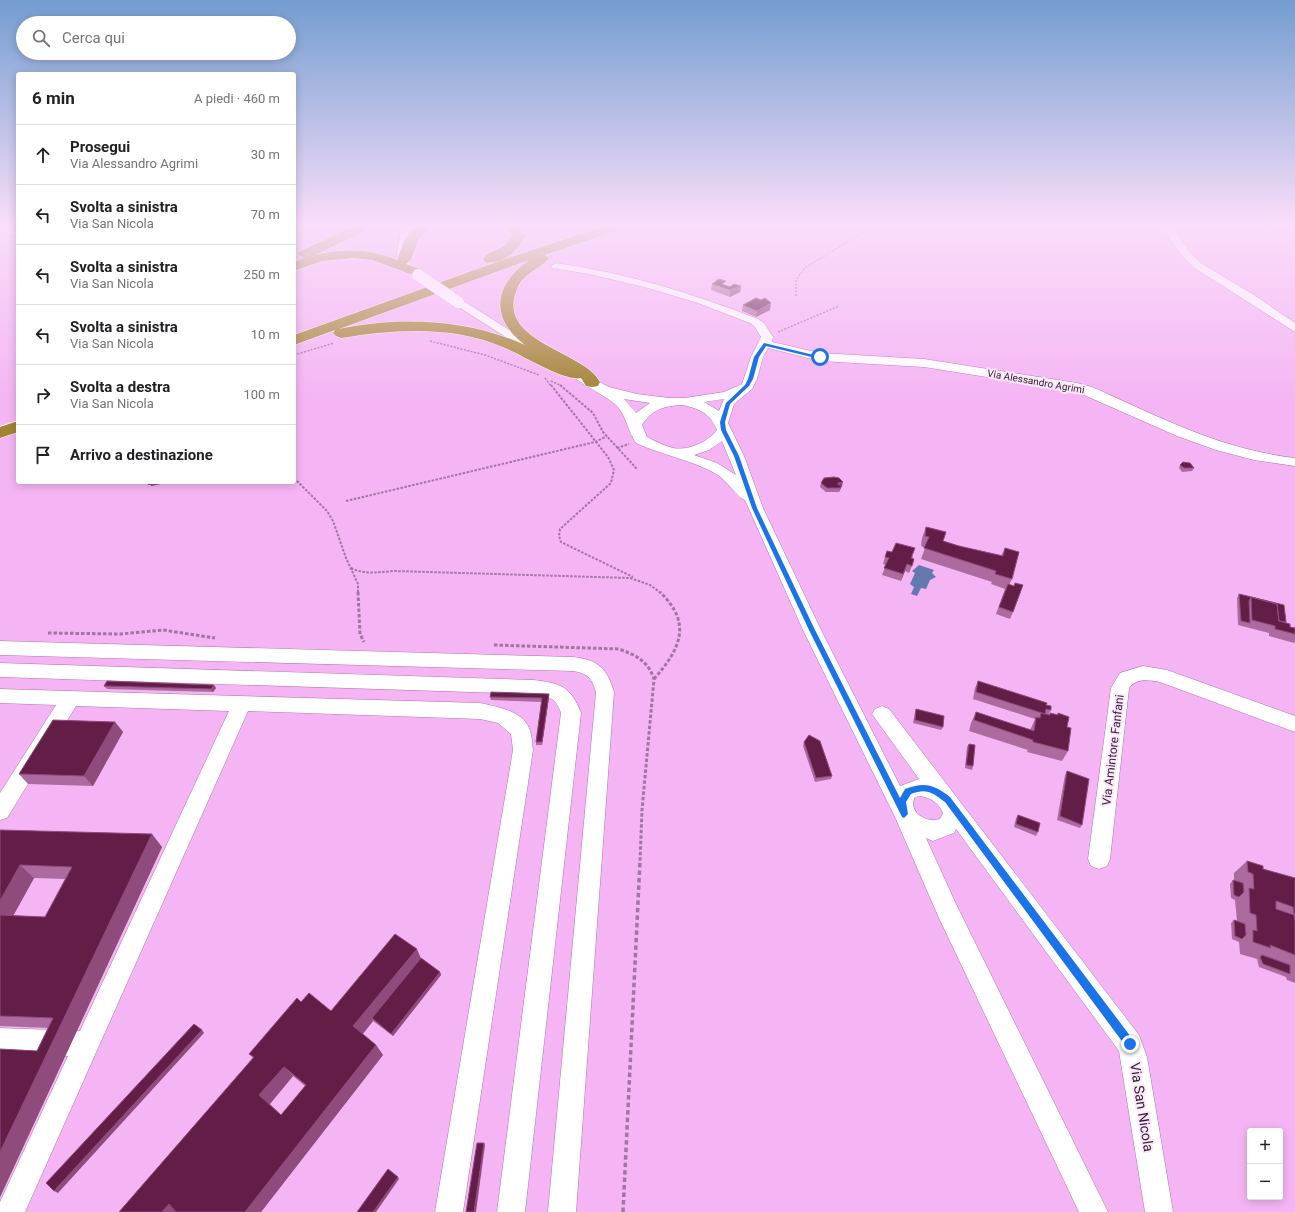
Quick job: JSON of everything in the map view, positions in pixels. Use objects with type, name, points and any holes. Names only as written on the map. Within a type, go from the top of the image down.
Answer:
[{"type":"highway","points":[[297,328],[430,284]]},
{"type":"highway","points":[[296,339],[454,284]]},
{"type":"highway","points":[[512,284],[509,288],[507,300],[510,321],[516,329],[539,346],[589,376],[598,386]]},
{"type":"highway","points":[[296,346],[318,338],[358,330],[400,327],[440,328],[495,339],[510,344],[557,368],[577,374]]},
{"type":"highway","points":[[0,433],[16,427]]},
{"type":"highway","points":[[0,437],[16,432]]},
{"type":"highway","points":[[0,446],[16,440]]},
{"type":"street","points":[[431,284],[500,330],[598,386],[637,398],[678,402]]},
{"type":"street","points":[[646,284],[702,301],[754,321],[760,325],[766,341]]},
{"type":"street","points":[[1228,284],[1295,328]]},
{"type":"street","name":"Via San Nicola","points":[[674,452],[699,449],[711,444],[719,437],[728,403],[747,386],[751,379],[757,357],[766,341]]},
{"type":"street","name":"Via Alessandro Agrimi","points":[[766,341],[820,357],[924,363],[1077,387],[1099,395],[1170,427],[1224,448],[1254,456],[1295,462]]},
{"type":"street","name":"Via San Nicola","points":[[598,386],[623,404],[635,425],[641,440],[660,449],[674,452],[705,463],[724,473],[743,490],[755,508]]},
{"type":"street","points":[[635,425],[638,418],[648,409],[678,402],[727,394],[747,386]]},
{"type":"street","name":"Via San Nicola","points":[[678,402],[708,409],[715,413],[723,426],[737,456],[755,508],[812,630],[904,814],[947,910],[1094,1212]]},
{"type":"street","points":[[0,648],[573,664],[583,665],[598,673],[602,680],[605,692],[562,1212]]},
{"type":"street","points":[[0,670],[533,687],[556,690],[567,698],[571,713],[511,1212]]},
{"type":"street","name":"Via Amintore Fanfani","points":[[1099,859],[1120,688],[1122,682],[1129,676],[1139,673],[1162,675],[1295,724]]},
{"type":"street","points":[[0,696],[480,711],[504,716],[520,730],[523,750],[449,1212]]},
{"type":"street","points":[[0,812],[70,698]]},
{"type":"street","points":[[10,1212],[242,704]]},
{"type":"street","name":"Via San Nicola","points":[[882,714],[1130,1044],[1134,1057],[1159,1212]]},
{"type":"street","name":"Via San Nicola","points":[[920,787],[935,790],[947,799],[953,814],[948,826],[933,831],[917,826],[904,814],[902,802],[905,796],[908,791],[920,787]]},
{"type":"street","points":[[0,1041],[86,1044]]},
{"type":"path","points":[[796,284],[796,296]]},
{"type":"path","points":[[766,341],[839,306]]},
{"type":"path","points":[[429,341],[456,346],[494,357],[564,387],[593,414],[607,436],[637,469]]},
{"type":"path","points":[[296,354],[334,343]]},
{"type":"path","points":[[545,378],[614,465],[616,474],[611,483],[560,529],[559,536],[561,542],[639,580],[663,594],[680,620],[679,640],[674,652],[654,679]]},
{"type":"path","points":[[346,501],[595,442],[607,436]]},
{"type":"path","points":[[296,480],[327,511],[333,521],[358,584],[360,634],[364,642]]},
{"type":"path","points":[[351,568],[359,572],[374,573],[394,571],[443,572],[630,578],[639,580]]},
{"type":"path","points":[[45,633],[121,634],[163,630],[221,638]]},
{"type":"path","points":[[356,642],[372,642]]},
{"type":"path","points":[[492,645],[619,649],[636,654],[651,667],[654,679],[642,810],[623,1212]]},
{"type":"water","points":[[919,565],[934,570],[932,573],[936,577],[930,580],[926,589],[921,588],[917,596],[911,594],[914,587],[910,584],[915,573],[912,571]]},
{"type":"building","points":[[712,284],[723,284],[730,287],[734,284],[741,286],[730,290]]},
{"type":"building","points":[[756,298],[761,300],[765,298],[771,303],[757,311],[743,305]]},
{"type":"building","points":[[1183,462],[1190,463],[1194,468],[1184,468],[1180,465]]},
{"type":"building","points":[[824,478],[839,478],[843,482],[838,483],[838,485],[842,485],[840,488],[827,488],[821,483]]},
{"type":"building","points":[[926,527],[946,532],[943,541],[959,546],[1003,556],[1005,548],[1019,552],[1012,579],[995,574],[996,571],[924,548],[929,537],[925,536]]},
{"type":"building","points":[[896,543],[915,548],[911,558],[914,559],[912,566],[907,564],[903,574],[884,568],[889,558],[885,557],[887,551],[892,552]]},
{"type":"building","points":[[1015,583],[1023,585],[1013,612],[999,607],[1008,584],[1014,586]]},
{"type":"building","points":[[1239,594],[1284,605],[1286,622],[1279,621],[1277,604],[1251,597],[1249,601],[1250,623],[1241,621]]},
{"type":"building","points":[[1251,597],[1277,604],[1279,621],[1290,624],[1290,627],[1295,628],[1295,634],[1275,629],[1275,626],[1252,620]]},
{"type":"building","points":[[107,681],[214,685],[211,689],[104,686]]},
{"type":"building","points":[[978,681],[1047,703],[1046,705],[1051,706],[1051,710],[1046,709],[1045,714],[976,692]]},
{"type":"building","points":[[491,692],[549,694],[542,742],[536,742],[542,698],[490,697]]},
{"type":"building","points":[[916,709],[944,716],[943,727],[915,720]]},
{"type":"building","points":[[976,712],[1034,731],[1036,717],[1040,718],[1041,713],[1058,715],[1058,713],[1069,717],[1067,727],[1071,728],[1068,751],[1033,742],[1033,740],[974,720]]},
{"type":"building","points":[[53,720],[115,722],[84,776],[19,774]]},
{"type":"building","points":[[809,735],[820,741],[832,776],[816,778],[804,742]]},
{"type":"building","points":[[969,744],[975,745],[973,766],[966,765]]},
{"type":"building","points":[[1067,771],[1089,779],[1082,825],[1060,816]]},
{"type":"building","points":[[1018,815],[1040,823],[1038,832],[1016,824]]},
{"type":"building","points":[[0,830],[152,834],[0,1152],[0,1049],[37,1051],[53,1018],[0,1016],[0,915],[45,917],[72,867],[20,865],[0,901]]},
{"type":"building","points":[[1247,861],[1263,866],[1263,869],[1295,878],[1295,914],[1293,907],[1276,901],[1276,909],[1294,915],[1295,955],[1270,945],[1271,948],[1253,942],[1253,930],[1257,931],[1256,915],[1250,913],[1249,888],[1254,889],[1253,874],[1248,872]]},
{"type":"building","points":[[1233,880],[1243,883],[1244,892],[1239,897],[1234,895]]},
{"type":"building","points":[[1234,920],[1245,924],[1246,935],[1242,939],[1235,936]]},
{"type":"building","points":[[395,934],[417,949],[353,1026],[376,1045],[245,1212],[176,1212],[169,1204],[162,1212],[119,1212],[254,1057],[249,1054],[297,998],[301,1002],[309,993],[331,1011]],"holes":[[[284,1067],[306,1085],[281,1115],[259,1095]]]},
{"type":"building","points":[[1262,955],[1290,965],[1290,974],[1263,964],[1260,957]]},
{"type":"building","points":[[421,958],[440,972],[391,1034],[372,1018]]},
{"type":"building","points":[[194,1024],[202,1030],[54,1191],[46,1183]]},
{"type":"building","points":[[477,1143],[484,1143],[474,1212],[466,1212]]},
{"type":"building","points":[[388,1169],[398,1177],[373,1212],[357,1212]]},
{"type":"route","points":[[820,357],[765,344],[757,357],[751,379],[747,386],[728,403],[722,422],[724,430],[737,456],[755,508],[812,630],[904,814],[902,802],[908,791],[920,787],[935,790],[947,799],[1130,1044]]}]
